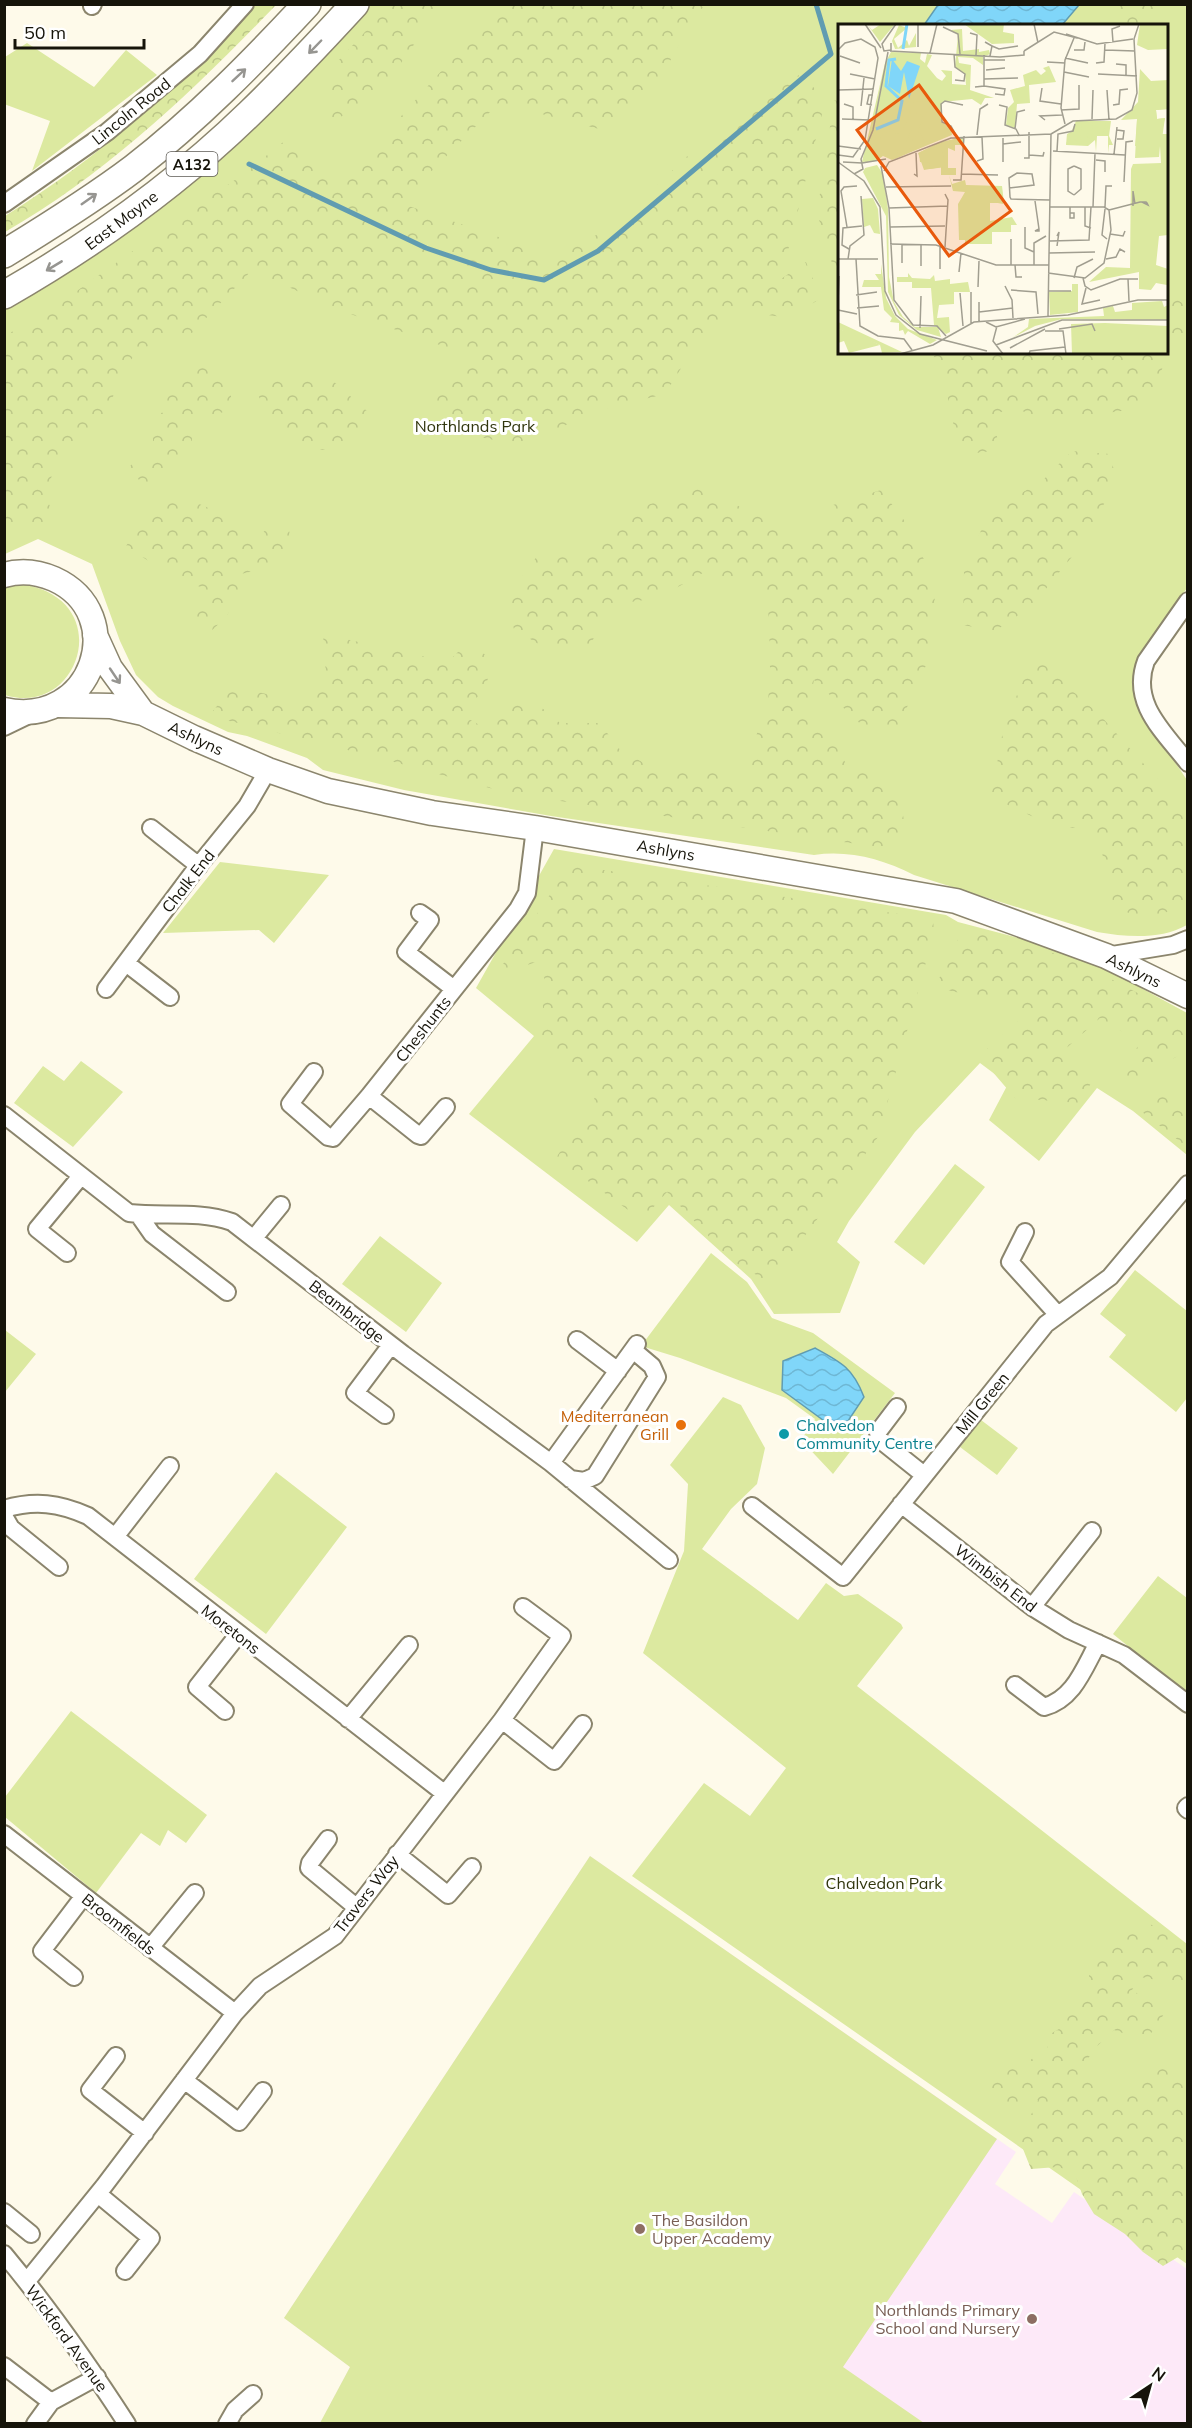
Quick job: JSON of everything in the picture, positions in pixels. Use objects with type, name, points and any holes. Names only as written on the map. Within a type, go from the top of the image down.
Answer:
[{"type":"main road","name":"East Mayne","points":[[4,254],[66,215],[142,162],[182,129],[248,67],[307,4]]},
{"type":"main road","name":"East Mayne","points":[[4,295],[83,248],[141,206],[204,154],[250,114],[355,4]]},
{"type":"street","name":"Lincoln Road","points":[[4,204],[107,132],[200,54],[245,4]]},
{"type":"street","name":"Ashlyns","points":[[4,575],[29,572],[45,575],[71,590],[82,602],[90,616],[95,635],[110,668],[143,713]]},
{"type":"street","points":[[1188,601],[1146,661],[1141,684],[1142,697],[1147,708],[1188,764]]},
{"type":"street","points":[[4,727],[33,712],[58,705],[79,688],[87,676],[94,655],[95,635]]},
{"type":"street","name":"Ashlyns","points":[[58,705],[111,706],[143,713],[268,770],[328,791],[432,813],[535,828],[956,901],[1106,956],[1188,996]]},
{"type":"street","points":[[4,710],[33,712]]},
{"type":"street","name":"Chalk End","points":[[106,989],[247,806],[268,770]]},
{"type":"street","points":[[151,828],[199,866]]},
{"type":"street","name":"Cheshunts","points":[[314,1072],[290,1104],[328,1137],[337,1136],[518,909],[527,894],[535,828]]},
{"type":"street","points":[[420,913],[430,920],[406,952],[454,989]]},
{"type":"street","points":[[1106,956],[1173,945],[1188,939]]},
{"type":"street","points":[[126,963],[170,997]]},
{"type":"street","points":[[369,1096],[422,1136],[446,1107]]},
{"type":"street","name":"Beambridge","points":[[4,1115],[129,1213],[151,1216],[186,1213],[215,1216],[232,1221],[391,1345],[550,1463],[669,1560]]},
{"type":"street","points":[[67,1253],[37,1229],[81,1176]]},
{"type":"street","name":"Mill Green","points":[[752,1506],[843,1577],[1046,1324],[1110,1277],[1188,1184]]},
{"type":"street","points":[[254,1238],[281,1205]]},
{"type":"street","points":[[138,1214],[152,1234],[226,1292]]},
{"type":"street","points":[[1025,1232],[1010,1262],[1058,1315]]},
{"type":"street","points":[[577,1340],[618,1371]]},
{"type":"street","points":[[385,1415],[355,1393],[391,1345]]},
{"type":"street","points":[[550,1463],[635,1347],[656,1370],[655,1382],[595,1476],[584,1481],[570,1479]]},
{"type":"street","points":[[897,1407],[878,1431],[879,1439],[924,1475]]},
{"type":"street","points":[[115,1537],[170,1466]]},
{"type":"street","name":"Moretons","points":[[4,1509],[38,1503],[58,1505],[88,1516],[444,1794]]},
{"type":"street","name":"Wimbish End","points":[[901,1504],[1032,1607],[1069,1630],[1124,1654],[1188,1704]]},
{"type":"street","points":[[4,1516],[12,1528],[59,1567]]},
{"type":"street","points":[[1032,1607],[1092,1531]]},
{"type":"street","name":"Travers Way","points":[[27,2281],[98,2194],[234,2013],[260,1986],[335,1936],[502,1720],[562,1636],[523,1606]]},
{"type":"street","points":[[225,1711],[197,1687],[238,1635]]},
{"type":"street","points":[[1015,1685],[1044,1707],[1058,1703],[1074,1688],[1098,1643]]},
{"type":"street","points":[[348,1719],[409,1646]]},
{"type":"street","points":[[502,1720],[554,1761],[583,1724]]},
{"type":"street","name":"Broomfields","points":[[4,1834],[234,2013]]},
{"type":"street","points":[[328,1839],[310,1863],[309,1868],[356,1907]]},
{"type":"street","points":[[397,1854],[448,1895],[472,1867]]},
{"type":"street","points":[[150,1948],[195,1893]]},
{"type":"street","points":[[74,1977],[42,1951],[83,1897]]},
{"type":"street","points":[[116,2056],[90,2090],[145,2133]]},
{"type":"street","points":[[184,2080],[239,2122],[263,2091]]},
{"type":"street","points":[[98,2194],[151,2238],[125,2271]]},
{"type":"street","points":[[4,2212],[31,2235]]},
{"type":"street","name":"Wickford Avenue","points":[[4,2254],[27,2281],[97,2377],[127,2424]]},
{"type":"street","points":[[4,2366],[51,2402]]},
{"type":"street","points":[[34,2424],[51,2402],[97,2377]]},
{"type":"street","points":[[227,2424],[235,2410],[253,2394]]},
{"type":"shaded area","name":"The Basildon Upper Academy","points":[[590,1856],[1016,2152],[995,2184],[1052,2223],[1074,2192],[1187,2269],[1187,2423],[320,2423],[350,2367],[284,2318]]},
{"type":"green space","points":[[501,4],[705,5],[690,23],[659,82],[603,130],[499,103],[400,203],[556,257],[620,222],[685,158],[767,96],[799,75],[826,98],[781,279],[806,262],[821,298],[790,318],[731,310],[688,357],[665,394],[592,412],[524,446],[470,435],[433,398],[480,359],[336,309],[252,270],[191,334],[142,348],[121,370],[107,417],[62,449],[45,494],[55,519],[5,531],[5,336],[67,298],[244,174],[293,134],[338,187]]},
{"type":"green space","points":[[1120,4],[1163,5],[1154,24],[1110,24]]},
{"type":"green space","points":[[254,5],[276,5],[181,99],[114,157],[43,209],[5,232],[5,216],[73,170],[137,119],[197,64]]},
{"type":"green space","name":"Northlands Park","points":[[371,5],[1187,5],[1187,588],[1142,654],[1134,672],[1133,688],[1136,704],[1187,780],[1187,925],[1166,933],[1143,936],[1097,932],[914,875],[890,864],[865,857],[840,854],[814,855],[551,816],[404,790],[323,770],[307,758],[247,736],[228,732],[173,706],[158,697],[136,675],[120,641],[92,564],[38,539],[5,554],[5,309],[56,278],[262,120]]},
{"type":"green space","points":[[390,5],[442,5],[374,101],[323,125],[338,61]]},
{"type":"green space","points":[[27,43],[94,87],[126,50],[157,75],[32,171],[50,121],[4,104],[5,57]]},
{"type":"green space","points":[[834,100],[838,101],[838,282],[817,213]]},
{"type":"green space","points":[[1168,294],[1187,306],[1187,333],[1178,341],[1179,347],[1163,366],[1152,400],[1121,411],[1049,421],[1014,408],[992,415],[1000,450],[960,455],[940,361],[930,354],[1168,354]]},
{"type":"green space","points":[[217,367],[231,389],[231,410],[198,419],[193,432],[190,453],[173,463],[165,478],[146,484],[125,471],[134,462],[153,453],[153,426],[157,414],[173,410],[162,399],[173,381],[189,369]]},
{"type":"green space","points":[[270,374],[292,379],[332,380],[367,411],[352,436],[336,447],[317,450],[307,447],[297,440],[283,424],[267,414],[262,406],[256,383]]},
{"type":"green space","points":[[1072,451],[1110,454],[1116,479],[1079,548],[1032,606],[995,631],[963,625],[964,572],[989,511],[1041,482]]},
{"type":"green space","points":[[698,489],[786,526],[798,541],[821,536],[833,505],[881,490],[910,528],[936,587],[928,661],[898,727],[869,732],[814,680],[808,708],[830,732],[845,762],[900,793],[905,829],[899,850],[512,794],[372,756],[209,716],[233,686],[295,701],[327,689],[323,634],[448,662],[465,645],[493,658],[486,686],[463,716],[487,729],[513,699],[542,708],[560,723],[600,723],[618,748],[654,769],[681,768],[699,775],[722,768],[739,787],[749,778],[752,747],[768,704],[769,620],[765,584],[703,573],[658,598],[617,604],[588,647],[540,645],[514,629],[505,601],[537,556],[589,548],[647,505]]},
{"type":"green space","points":[[178,495],[211,509],[236,527],[259,537],[270,525],[289,530],[292,547],[266,568],[241,574],[241,590],[226,617],[208,634],[193,615],[201,587],[177,580],[126,546],[156,504]]},
{"type":"green space","points":[[20,584],[51,593],[70,610],[78,631],[78,653],[69,674],[53,690],[31,698],[5,695],[4,588]]},
{"type":"green space","points":[[1033,658],[1053,661],[1068,687],[1099,714],[1187,812],[1184,903],[1153,919],[1114,909],[1096,828],[1057,828],[991,797],[1004,725]]},
{"type":"green space","points":[[554,849],[946,915],[958,922],[1077,953],[1187,1013],[1187,1155],[1133,1111],[1097,1088],[1039,1161],[989,1120],[1008,1084],[980,1063],[915,1132],[849,1221],[837,1242],[860,1262],[840,1313],[774,1314],[751,1279],[669,1205],[637,1242],[469,1114],[534,1036],[476,988]]},
{"type":"green space","points":[[220,862],[329,875],[274,943],[259,930],[163,933]]},
{"type":"green space","points":[[570,865],[933,919],[934,933],[878,1137],[770,1283],[731,1260],[667,1192],[642,1220],[556,1158],[603,1085],[541,1052],[545,959],[495,976]]},
{"type":"green space","points":[[963,929],[1071,958],[1187,1019],[1187,1055],[1181,1054],[1129,1084],[1114,1074],[1141,1043],[1100,1018],[1062,1052],[1094,1079],[1078,1103],[1015,1098],[979,1056],[1031,1010],[935,987]]},
{"type":"green space","points":[[81,1061],[123,1092],[73,1147],[14,1103],[43,1066],[64,1081]]},
{"type":"green space","points":[[1164,1092],[1187,1095],[1187,1147],[1137,1108]]},
{"type":"green space","points":[[955,1164],[985,1187],[924,1265],[894,1242]]},
{"type":"green space","points":[[380,1236],[442,1283],[406,1332],[342,1284]]},
{"type":"green space","points":[[711,1253],[747,1282],[772,1318],[813,1333],[895,1393],[833,1474],[801,1440],[815,1419],[786,1398],[680,1358],[641,1346]]},
{"type":"green space","points":[[1135,1270],[1187,1311],[1187,1398],[1176,1412],[1109,1357],[1126,1335],[1100,1314]]},
{"type":"green space","points":[[5,1330],[36,1354],[5,1392]]},
{"type":"green space","name":"Chalvedon Park","points":[[723,1397],[741,1405],[765,1448],[757,1484],[731,1509],[702,1549],[798,1620],[826,1583],[844,1596],[858,1594],[901,1624],[903,1628],[857,1686],[1187,1944],[1187,2264],[632,1876],[704,1783],[750,1816],[786,1768],[643,1653],[684,1551],[688,1484],[670,1465]]},
{"type":"green space","points":[[981,1420],[1018,1448],[997,1475],[960,1447]]},
{"type":"green space","points":[[276,1472],[347,1527],[266,1634],[194,1579]]},
{"type":"green space","points":[[1158,1576],[1187,1598],[1187,1694],[1113,1634]]},
{"type":"green space","points":[[71,1711],[207,1815],[186,1843],[168,1830],[160,1846],[141,1833],[96,1893],[5,1817],[5,1797]]},
{"type":"green space","name":"The Basildon Upper Academy","points":[[590,1856],[997,2139],[843,2367],[924,2423],[320,2423],[350,2367],[284,2318]]},
{"type":"green space","points":[[1150,1924],[1172,1937],[1183,1948],[1187,1963],[1187,1988],[1174,1983],[1140,1977],[1132,1990],[1165,2012],[1155,2029],[1139,2045],[1131,2036],[1114,2030],[1093,2050],[1082,2070],[1095,2089],[1115,2095],[1132,2084],[1158,2061],[1187,2064],[1187,2247],[1178,2257],[1163,2266],[1143,2252],[1125,2234],[1094,2214],[1082,2194],[1074,2171],[1057,2167],[1031,2169],[1023,2149],[1019,2129],[1030,2117],[1038,2100],[1015,2108],[996,2101],[991,2087],[1005,2069],[1046,2052],[1052,2033],[1059,2029],[1081,1998],[1089,1982],[1089,1964],[1103,1958],[1118,1939]]},
{"type":"water","points":[[938,4],[1079,5],[1063,24],[925,24]]},
{"type":"water","points":[[815,1348],[832,1357],[851,1372],[860,1387],[864,1397],[848,1421],[827,1423],[782,1390],[783,1361]]},
{"type":"waterway","points":[[249,164],[426,248],[491,270],[544,280],[598,251],[831,54],[816,4]]},
{"type":"place","name":"Mediterranean Grill","points":[[681,1425]]},
{"type":"place","name":"Chalvedon Community Centre","points":[[784,1434]]},
{"type":"place","name":"The Basildon Upper Academy","points":[[640,2229]]},
{"type":"place","name":"Northlands Primary School and Nursery","points":[[1032,2319]]}]
